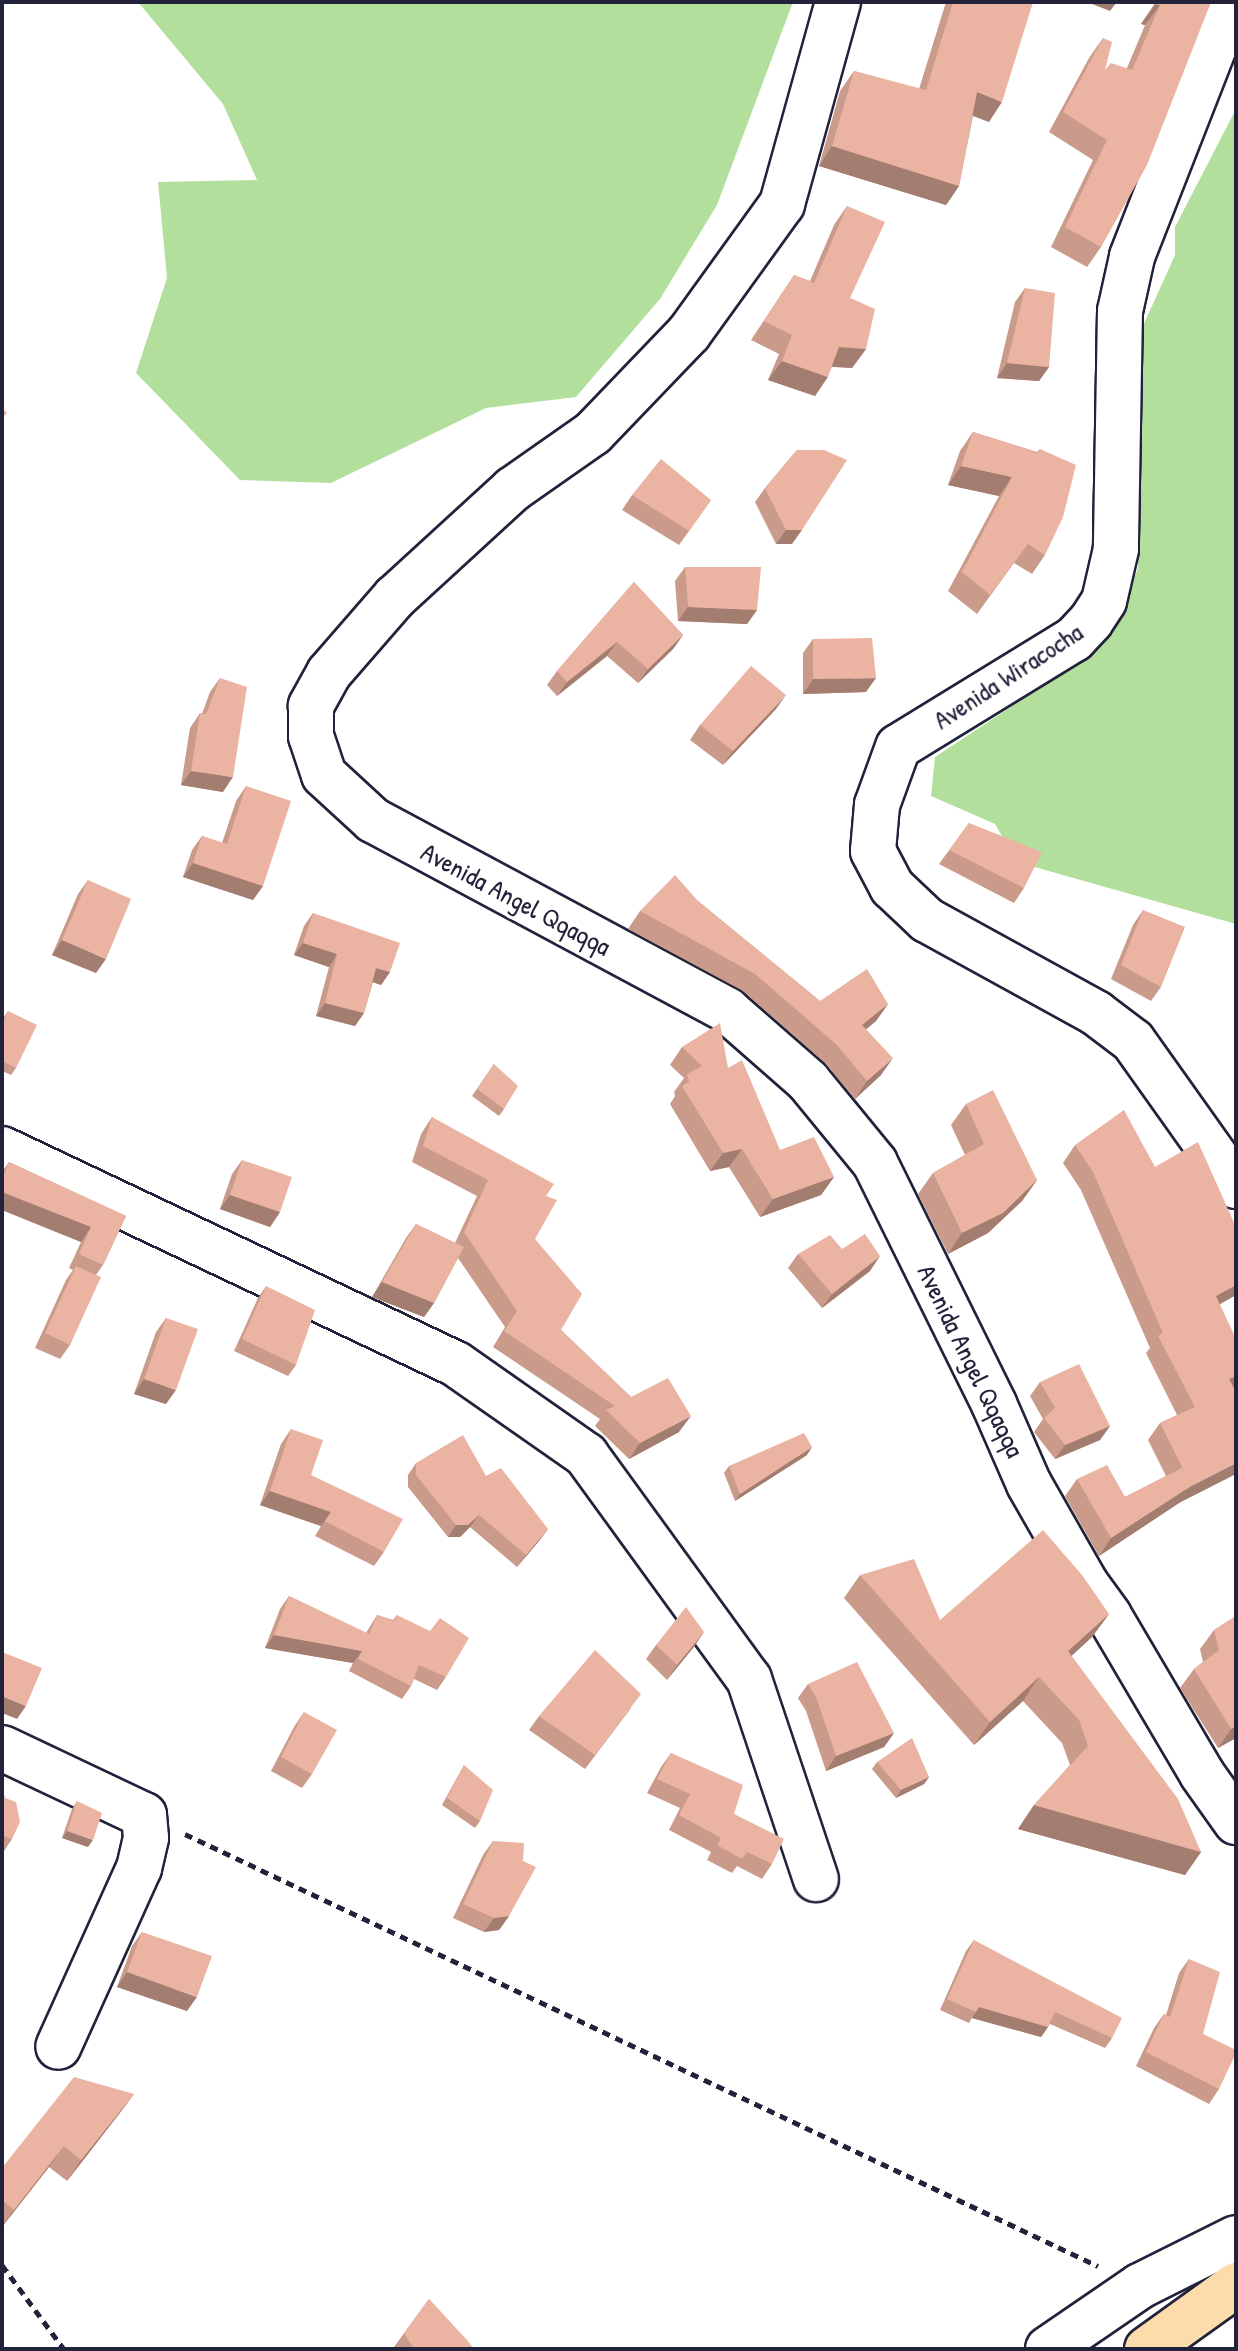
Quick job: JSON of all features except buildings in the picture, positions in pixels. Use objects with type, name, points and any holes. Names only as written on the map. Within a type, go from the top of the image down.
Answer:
[{"type":"highway","points":[[1147,2349],[1236,2285]]},
{"type":"street","name":"Avenida Angel Qqaqqa","points":[[838,2],[782,204],[689,333],[593,433],[513,489],[395,597],[329,673],[311,706],[311,736],[324,775],[373,820],[727,1010],[808,1081],[875,1163],[994,1404],[1029,1484],[1202,1774],[1236,1822]]},
{"type":"street","name":"Avenida Wiracocha","points":[[1236,4],[1227,14],[1132,257],[1120,311],[1116,549],[1104,601],[1074,639],[898,747],[877,805],[873,851],[892,887],[927,920],[1096,1013],[1133,1041],[1236,1186]]},
{"type":"street","points":[[2,1149],[456,1364],[586,1455],[749,1679],[816,1879]]},
{"type":"street","points":[[2,1748],[144,1815],[146,1838],[139,1868],[58,2047]]},
{"type":"street","points":[[1048,2349],[1140,2286],[1236,2238]]},
{"type":"path","points":[[144,1815],[1140,2286]]},
{"type":"path","points":[[2,2265],[64,2349]]},
{"type":"green space","points":[[138,2],[793,2],[717,205],[660,299],[576,397],[486,408],[331,483],[240,480],[136,373],[167,278],[158,182],[257,180],[223,104]]},
{"type":"green space","points":[[1236,109],[1236,924],[1017,862],[995,824],[931,796],[935,757],[1044,685],[1116,623],[1138,568],[1138,467],[1124,368],[1175,255],[1175,227]]}]
